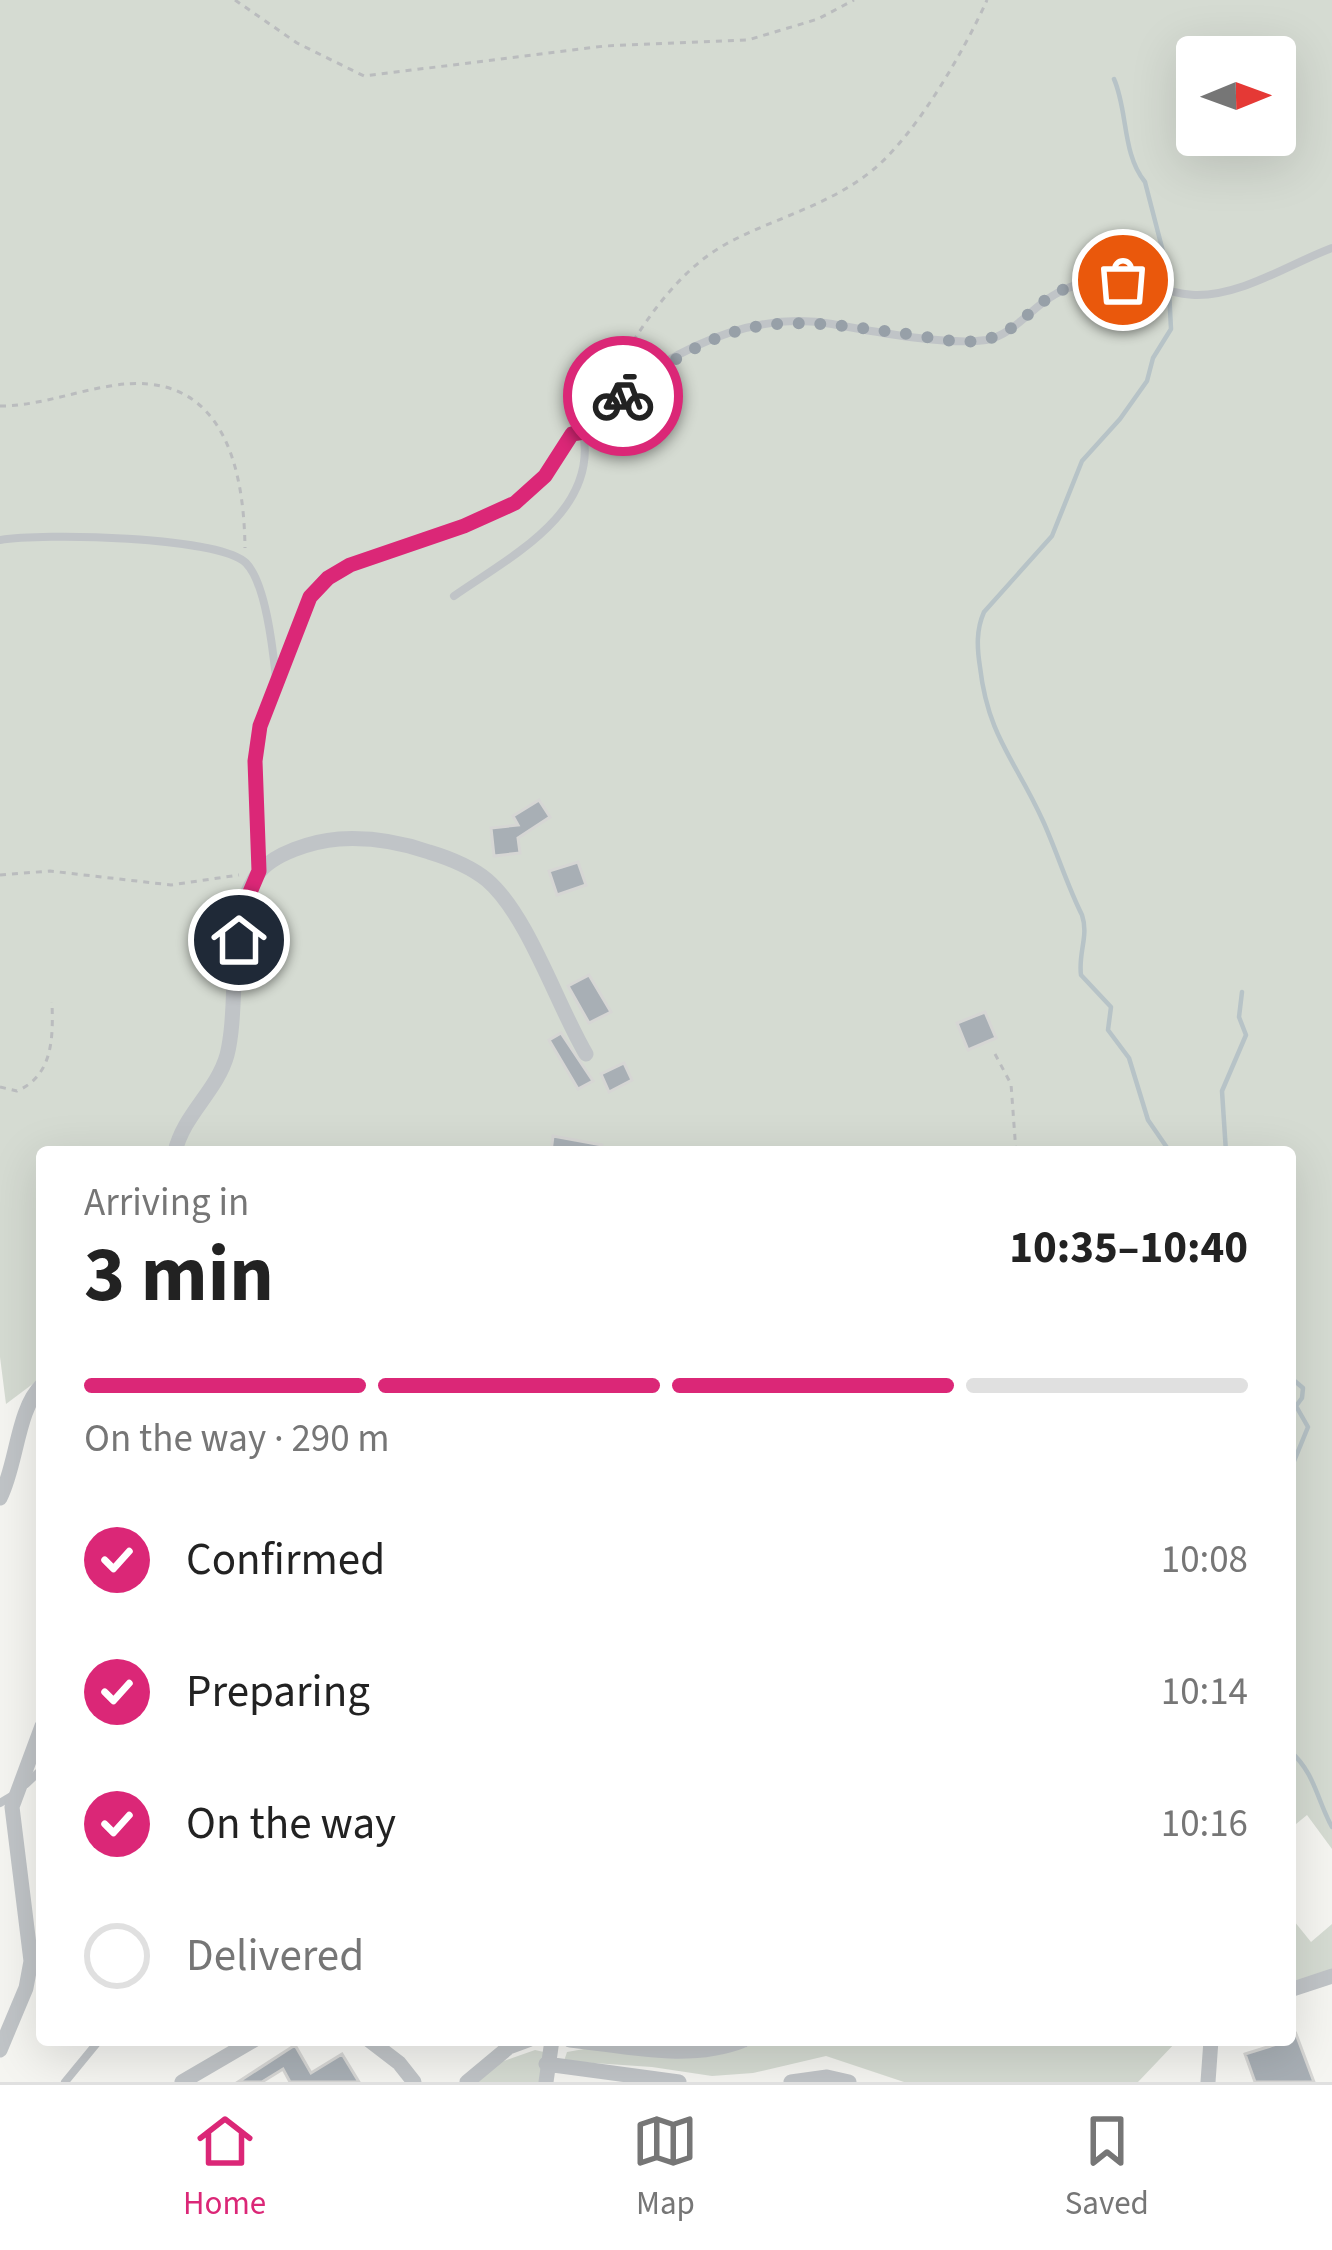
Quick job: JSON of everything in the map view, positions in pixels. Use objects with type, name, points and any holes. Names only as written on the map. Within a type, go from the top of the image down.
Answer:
[{"type":"street","points":[[177,1146],[227,1054],[243,919],[259,871],[312,844],[354,838],[410,846],[470,868],[493,886],[513,913],[586,1054]]},
{"type":"street","points":[[0,1498],[11,1475],[27,1407],[36,1393]]},
{"type":"street","points":[[0,2050],[26,1988],[31,1961],[7,1799],[36,1739]]},
{"type":"street","points":[[1296,1988],[1332,1976]]},
{"type":"street","points":[[182,2082],[244,2046]]},
{"type":"street","points":[[377,2046],[414,2082]]},
{"type":"street","points":[[467,2082],[511,2046]]},
{"type":"street","points":[[546,2082],[550,2046]]},
{"type":"street","points":[[623,2046],[685,2053],[729,2046]]},
{"type":"street","points":[[1208,2082],[1211,2046]]},
{"type":"street","points":[[546,2064],[679,2082]]},
{"type":"street","points":[[791,2082],[826,2077],[850,2082]]},
{"type":"lane","points":[[259,871],[255,761],[260,726],[310,597],[328,578],[363,559],[464,526],[515,503],[545,476],[572,434],[584,432],[606,409],[700,343],[734,330],[816,322],[985,340],[1005,332],[1051,296],[1094,280],[1123,280],[1204,295],[1272,275],[1332,248]]},
{"type":"lane","points":[[454,596],[517,555],[560,514],[581,470],[584,432]]},
{"type":"lane","points":[[0,540],[146,540],[219,551],[245,562],[253,572],[270,630],[276,681]]},
{"type":"lane","points":[[7,1799],[36,1774]]},
{"type":"lane","points":[[65,2082],[95,2046]]},
{"type":"path","points":[[235,0],[297,43],[364,76],[605,46],[748,40],[818,19],[854,0]]},
{"type":"path","points":[[584,432],[618,364],[687,275],[721,247],[841,192],[877,167],[946,77],[987,0]]},
{"type":"path","points":[[0,406],[145,382],[181,392],[204,409],[226,436],[236,460],[245,562]]},
{"type":"path","points":[[0,875],[50,871],[171,885],[259,871]]},
{"type":"path","points":[[0,1087],[17,1091],[38,1077],[51,1045],[52,1002]]},
{"type":"path","points":[[995,1054],[1011,1084],[1016,1146]]},
{"type":"shaded area","points":[[0,0],[1332,0],[1332,1849],[1307,1815],[1296,1824],[1296,1146],[36,1146],[36,1382],[6,1404],[0,1357]]},
{"type":"shaded area","points":[[1296,1923],[1311,1942],[1332,1924],[1332,1970],[1296,1981]]},
{"type":"shaded area","points":[[1172,2046],[1138,2082],[904,2082],[826,2056],[753,2073],[712,2076],[564,2061],[567,2052],[584,2049]]},
{"type":"shaded area","points":[[535,2050],[544,2052],[546,2082],[477,2082],[501,2062]]},
{"type":"building","points":[[539,800],[550,817],[518,838],[520,853],[494,856],[491,828],[518,825],[513,816]]},
{"type":"building","points":[[578,862],[586,885],[557,895],[549,871]]},
{"type":"building","points":[[589,975],[611,1012],[589,1023],[568,986]]},
{"type":"building","points":[[985,1012],[996,1038],[968,1050],[957,1023]]},
{"type":"building","points":[[561,1033],[593,1081],[578,1089],[549,1040]]},
{"type":"building","points":[[624,1063],[632,1080],[609,1092],[601,1074]]},
{"type":"building","points":[[553,1136],[602,1145],[602,1146],[552,1146]]},
{"type":"building","points":[[1296,2034],[1314,2082],[1255,2082],[1245,2054],[1271,2046],[1296,2046]]},
{"type":"building","points":[[296,2046],[311,2073],[342,2054],[359,2082],[290,2082],[283,2069],[262,2082],[238,2082]]},
{"type":"waterway","points":[[1114,79],[1132,159],[1145,182],[1168,271],[1171,329],[1153,358],[1147,381],[1082,461],[1052,536],[984,612],[978,646],[996,731],[1043,821],[1082,915],[1081,975],[1111,1007],[1108,1030],[1129,1058],[1148,1120],[1166,1146]]},
{"type":"waterway","points":[[1226,1146],[1222,1091],[1246,1035],[1239,1017],[1242,992]]},
{"type":"waterway","points":[[1296,1382],[1303,1388],[1296,1406]]},
{"type":"waterway","points":[[1296,1406],[1308,1427],[1296,1456]]},
{"type":"waterway","points":[[1296,1757],[1332,1827]]},
{"type":"way so far","points":[[623,396],[686,350],[734,330],[816,322],[985,340],[1005,332],[1063,290],[1094,280],[1123,280]]},
{"type":"route","points":[[239,940],[245,904],[259,871],[255,761],[260,726],[316,587],[350,565],[515,503],[545,476],[572,434],[584,432],[623,396]]}]
